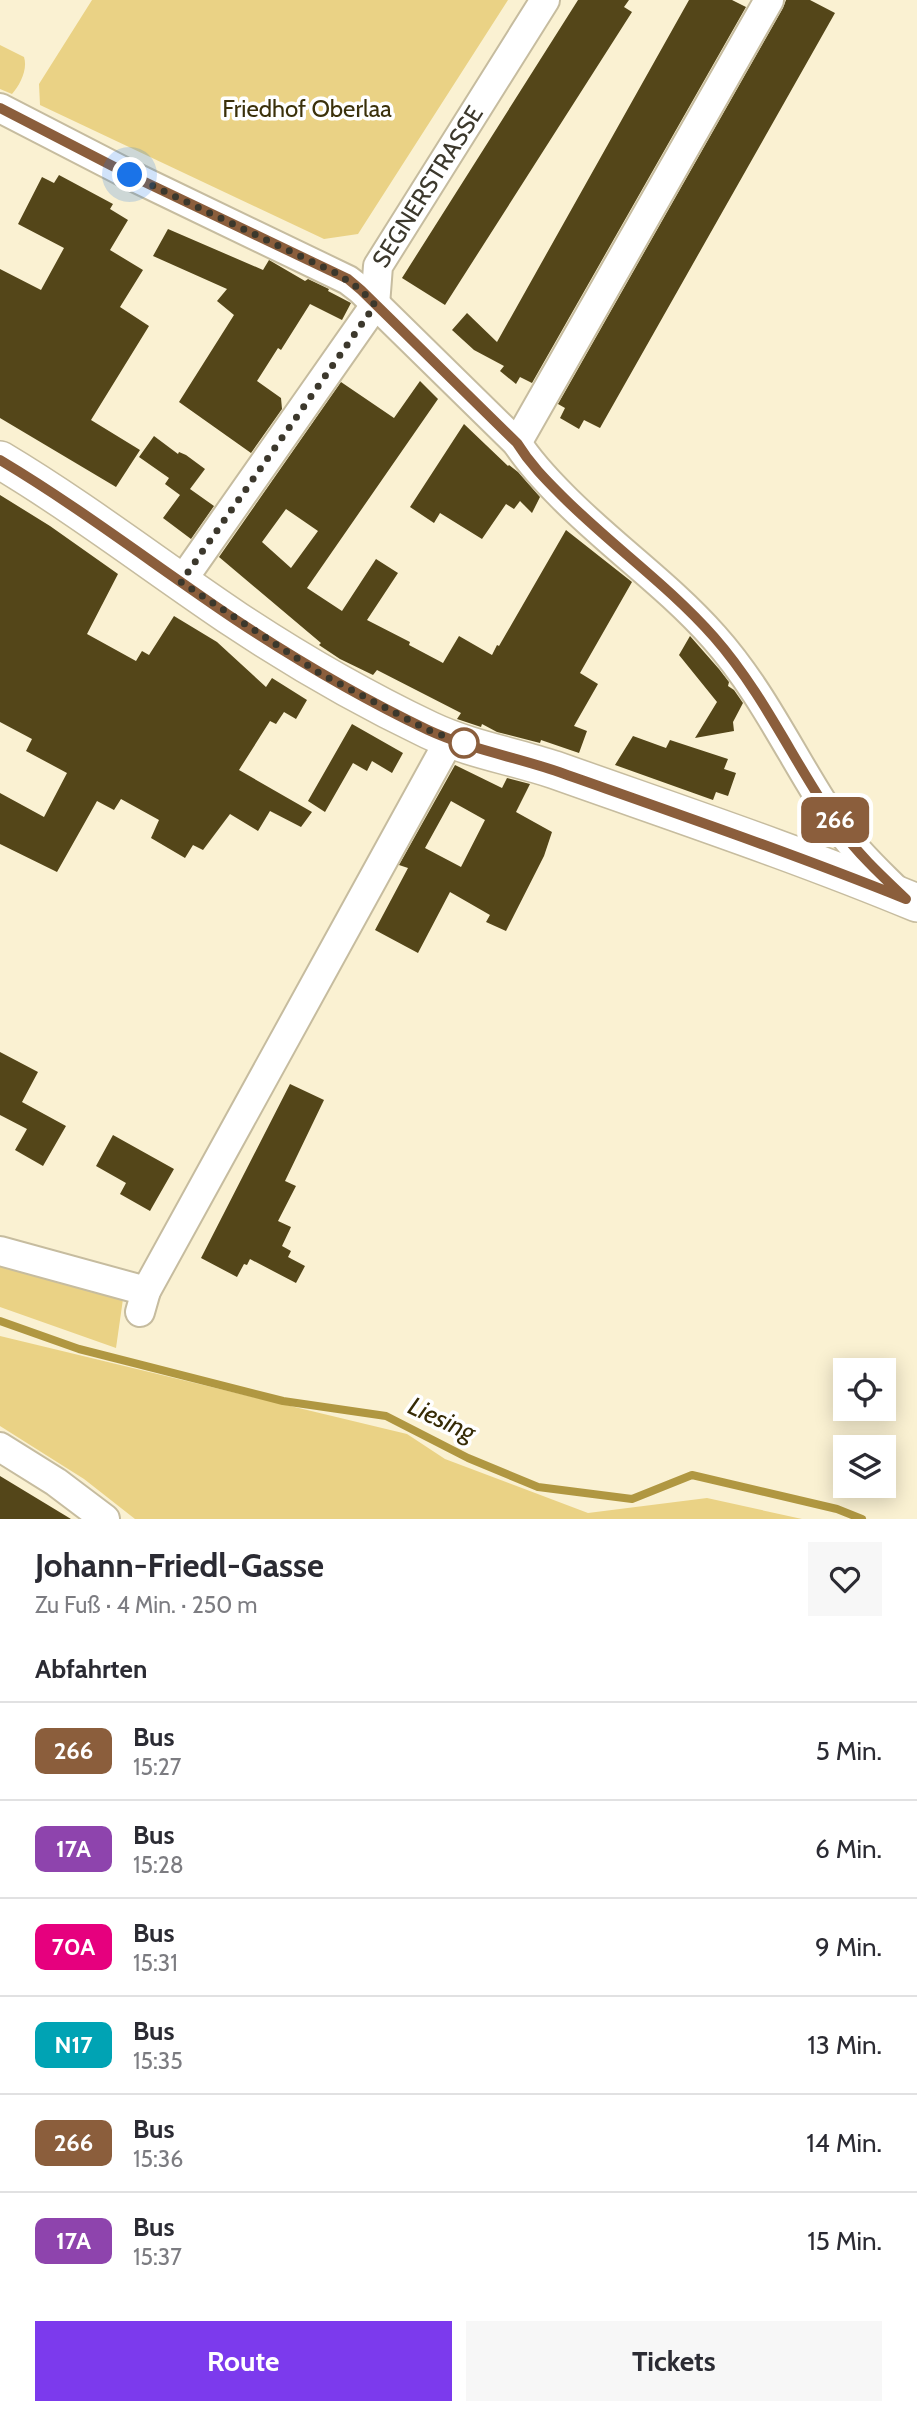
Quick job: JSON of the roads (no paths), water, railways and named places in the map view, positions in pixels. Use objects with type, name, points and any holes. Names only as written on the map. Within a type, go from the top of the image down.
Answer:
[{"type":"main road","points":[[0,460],[83,511],[181,582],[321,674],[450,739],[550,769],[808,860],[911,901]]},
{"type":"street","name":"SEGNERSTRASSE","points":[[375,305],[378,266],[545,0]]},
{"type":"street","points":[[517,443],[769,0]]},
{"type":"street","points":[[0,108],[130,175],[338,274],[361,290],[517,443],[529,463],[586,520],[673,595],[728,653],[756,693],[840,830],[867,862],[911,901]]},
{"type":"street","points":[[181,582],[375,305]]},
{"type":"street","points":[[0,1251],[143,1302],[450,739]]},
{"type":"street","points":[[808,860],[840,830]]},
{"type":"street","points":[[0,1447],[56,1482],[105,1519]]},
{"type":"waterway","name":"Liesing","points":[[0,1321],[79,1349],[283,1401],[386,1416],[468,1458],[538,1487],[632,1499],[692,1475],[837,1509],[862,1519]]},
{"type":"park label","name":"Friedhof Oberlaa","points":[[307,109]]}]
